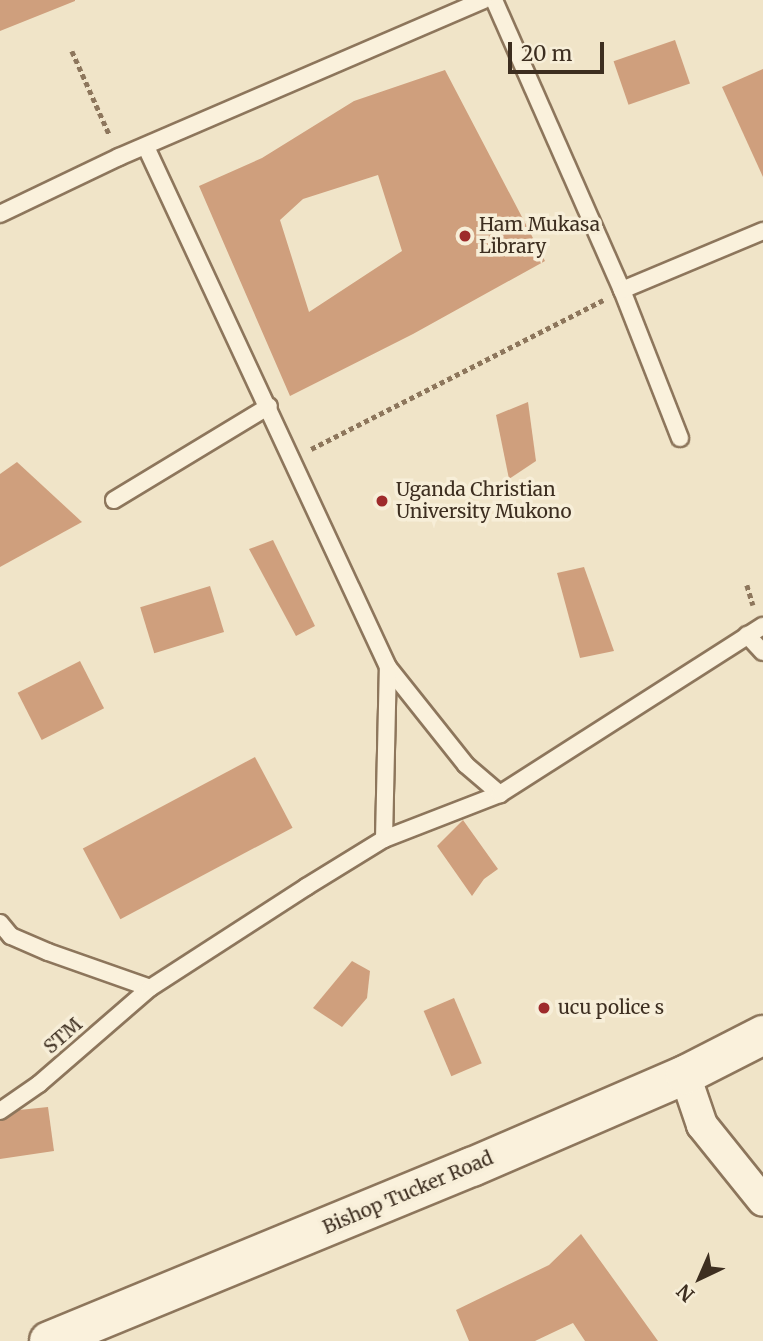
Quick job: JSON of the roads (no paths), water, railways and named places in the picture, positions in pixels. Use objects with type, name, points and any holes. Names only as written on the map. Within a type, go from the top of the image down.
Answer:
[{"type":"main road","name":"Bishop Tucker Road","points":[[48,1341],[460,1172],[685,1075],[763,1035]]},
{"type":"street","points":[[685,1075],[702,1125],[763,1201]]},
{"type":"lane","points":[[0,214],[119,157],[484,0]]},
{"type":"lane","points":[[494,0],[622,290],[680,438]]},
{"type":"lane","points":[[146,147],[269,406],[388,667],[466,765],[500,794]]},
{"type":"lane","points":[[622,290],[763,231]]},
{"type":"lane","points":[[114,500],[269,406]]},
{"type":"lane","name":"STM","points":[[0,1111],[39,1084],[150,988],[384,839],[500,794],[763,626]]},
{"type":"lane","points":[[747,635],[763,652]]},
{"type":"lane","points":[[384,839],[388,667]]},
{"type":"lane","points":[[0,923],[11,936],[150,988]]},
{"type":"place","name":"Ham Mukasa Library","points":[[465,236]]},
{"type":"place","name":"Uganda Christian University Mukono","points":[[382,501]]},
{"type":"place","name":"ucu police s","points":[[544,1008]]}]
